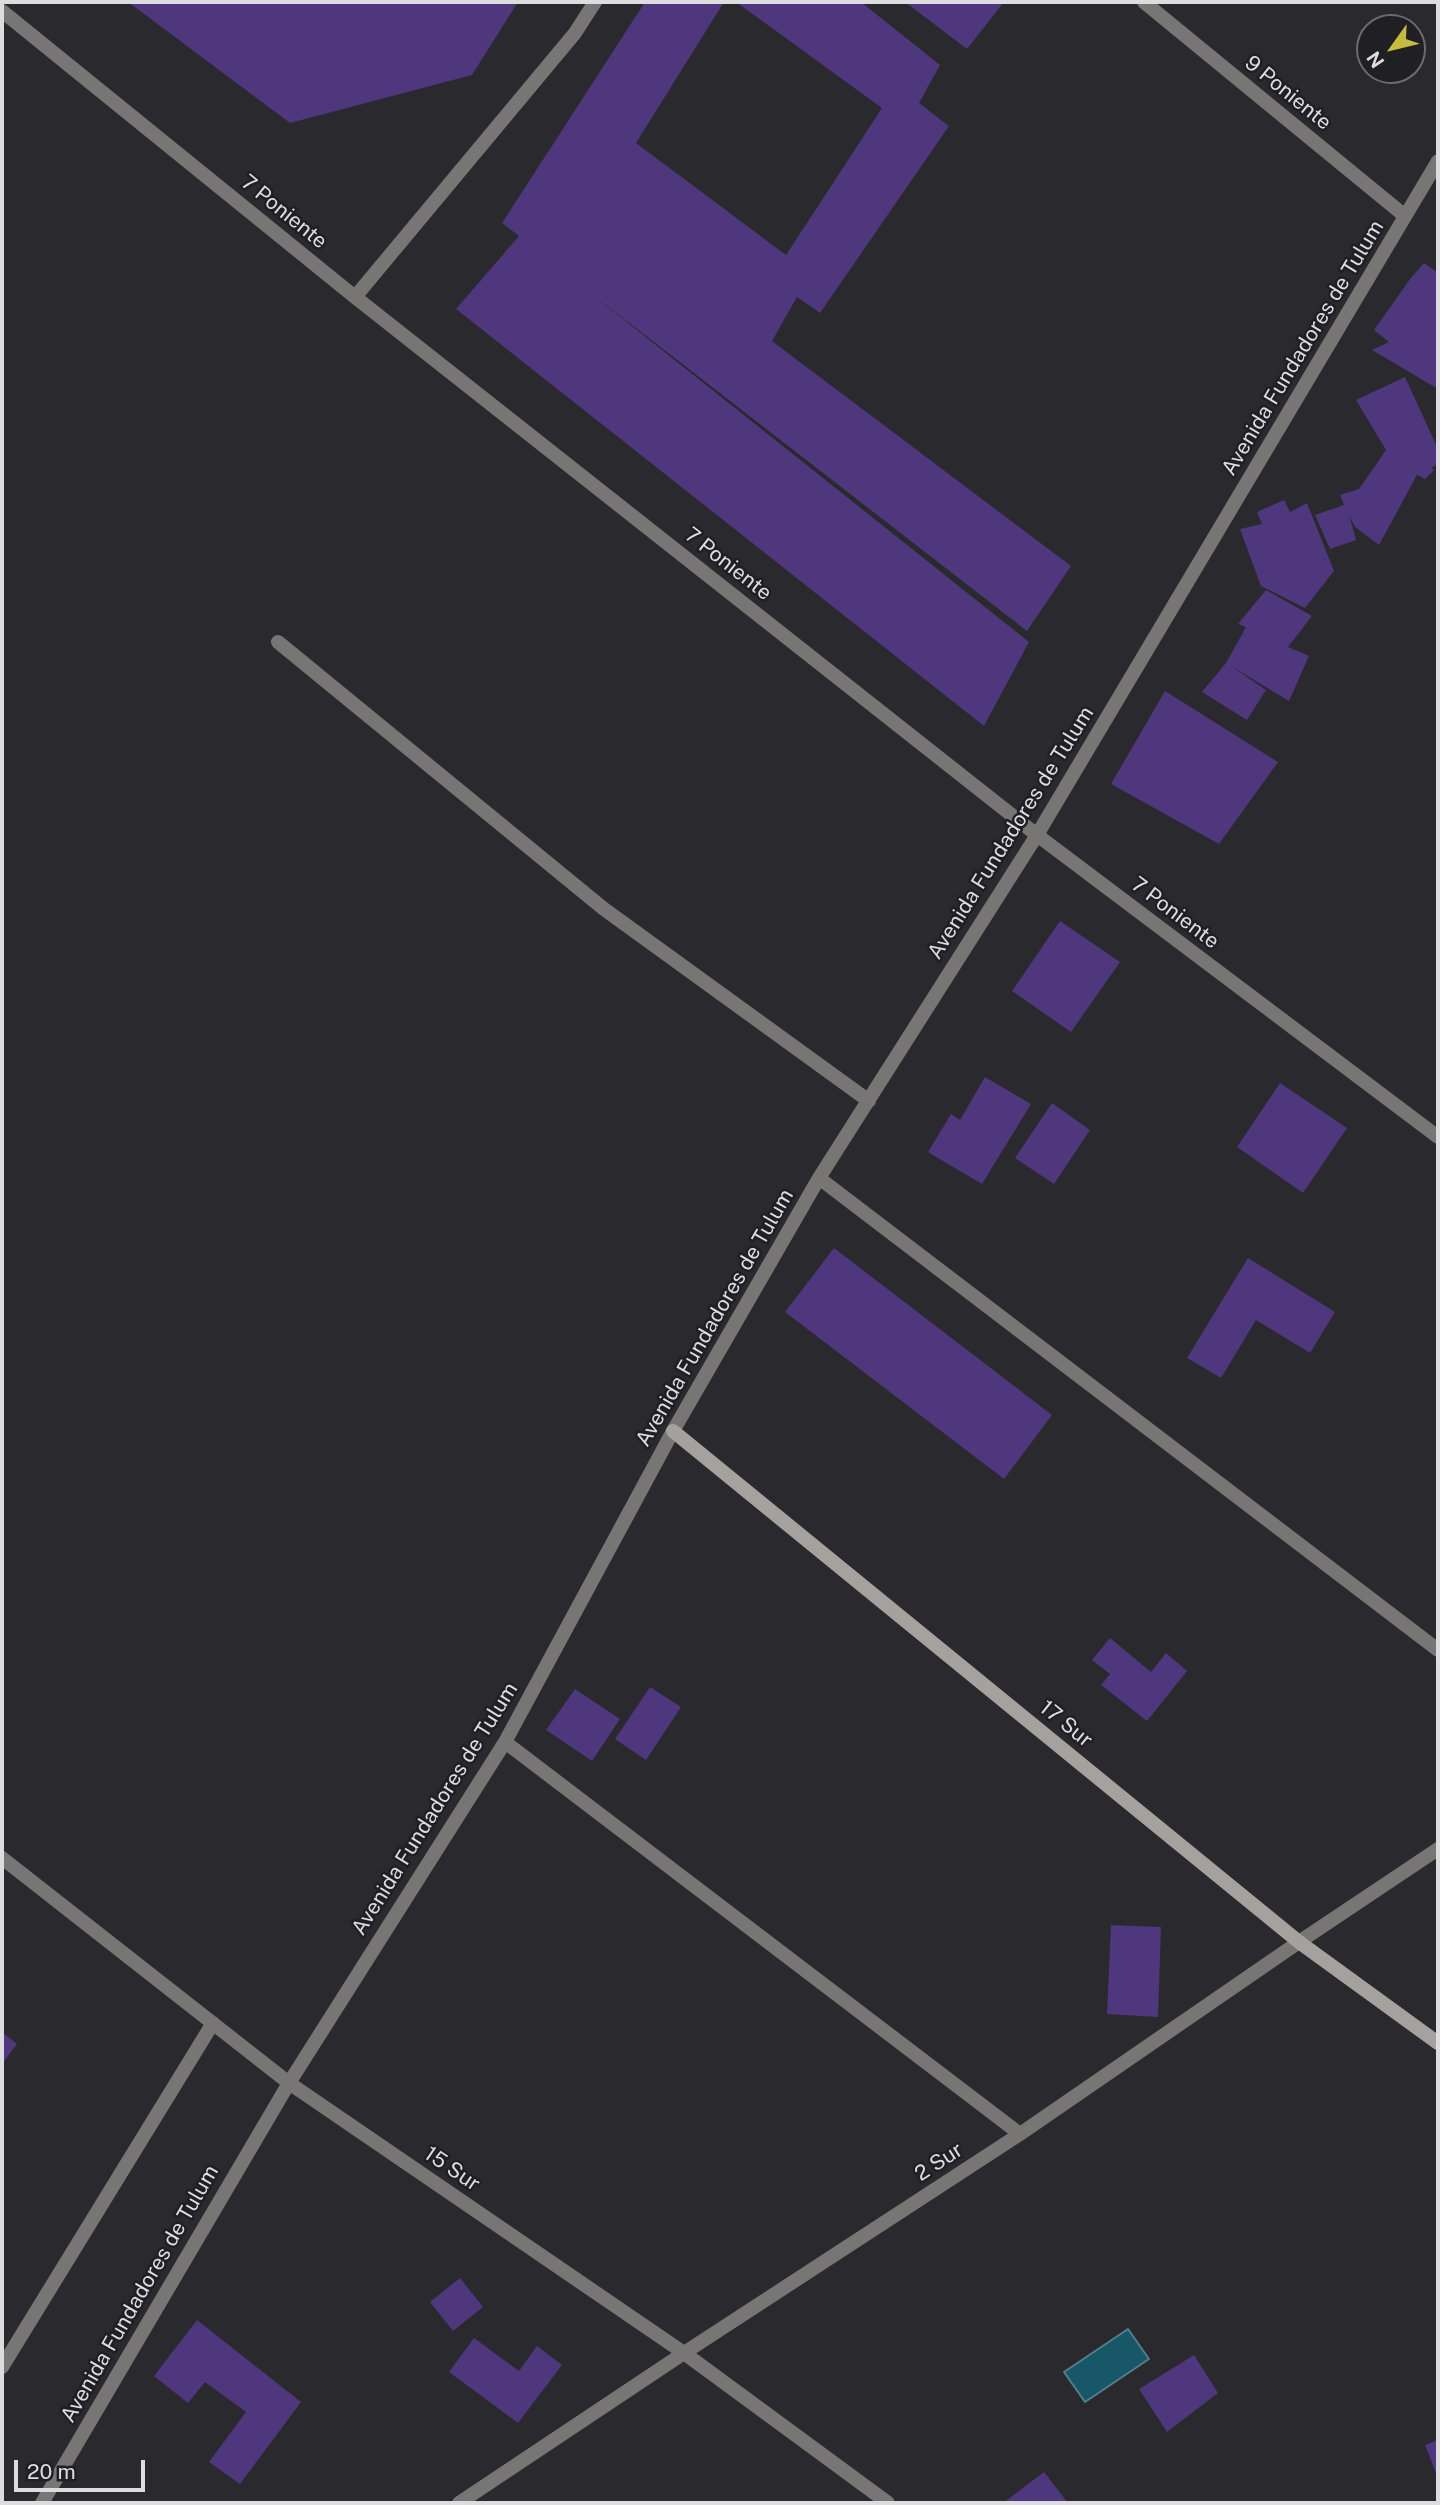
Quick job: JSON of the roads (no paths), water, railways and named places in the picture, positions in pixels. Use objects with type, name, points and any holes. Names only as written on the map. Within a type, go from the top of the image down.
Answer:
[{"type":"street","points":[[355,297],[575,33],[595,2]]},
{"type":"street","name":"9 Poniente","points":[[1144,2],[1405,216]]},
{"type":"street","name":"7 Poniente","points":[[2,11],[355,297],[1037,835],[1438,1137]]},
{"type":"street","name":"Avenida Fundadores de Tulum","points":[[42,2503],[289,2083],[505,1742],[673,1431],[819,1178],[1037,835],[1438,161]]},
{"type":"street","points":[[278,642],[604,909],[869,1101]]},
{"type":"street","points":[[819,1178],[1438,1650]]},
{"type":"street","name":"17 Sur","points":[[673,1431],[1299,1942],[1438,2043]]},
{"type":"street","points":[[505,1742],[1020,2134]]},
{"type":"street","name":"2 Sur","points":[[459,2503],[1020,2134],[1438,1849]]},
{"type":"street","name":"15 Sur","points":[[2,1858],[289,2083],[684,2353],[888,2503]]},
{"type":"street","points":[[2,2367],[212,2023]]},
{"type":"water","points":[[1128,2329],[1149,2359],[1085,2402],[1064,2372]]}]
